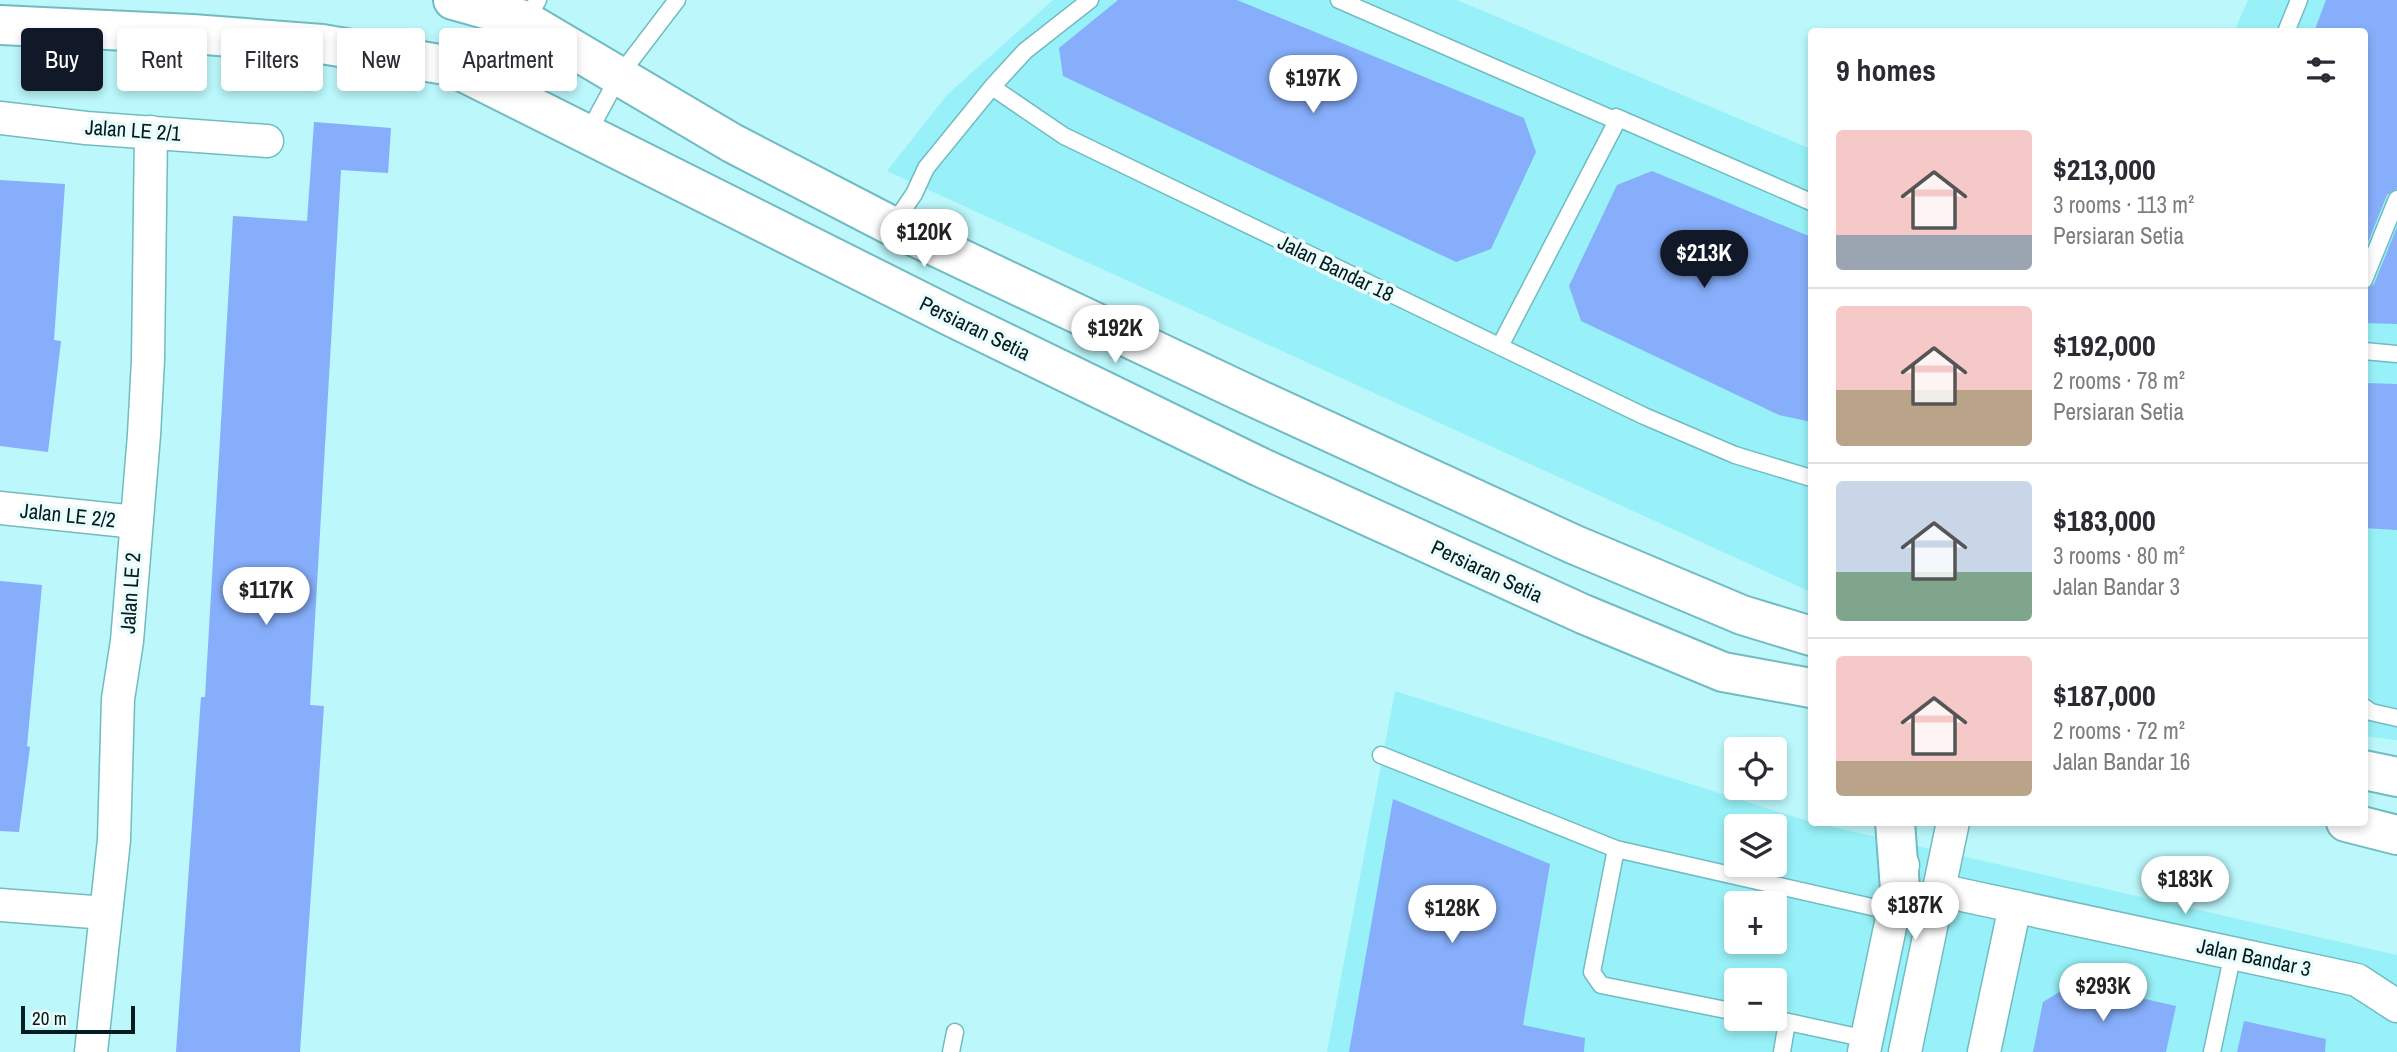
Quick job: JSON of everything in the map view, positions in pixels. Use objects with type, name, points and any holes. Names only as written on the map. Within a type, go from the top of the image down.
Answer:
[{"type":"street","points":[[453,0],[531,10],[619,76],[732,143],[892,226],[1250,396],[1573,544],[1742,615],[1808,634]]},
{"type":"street","name":"Persiaran Setia","points":[[0,25],[192,34],[322,44],[439,64]]},
{"type":"street","name":"Persiaran Setia","points":[[503,91],[944,313],[1260,467],[1583,614],[1723,671],[1808,687]]},
{"type":"street","name":"Jalan LE 2/1","points":[[0,118],[267,141]]},
{"type":"street","name":"Jalan LE 2","points":[[91,1052],[114,840],[118,699],[127,641],[148,360],[151,132]]},
{"type":"street","name":"Jalan LE 2/2","points":[[0,508],[136,522]]},
{"type":"street","points":[[2368,771],[2397,777]]},
{"type":"street","points":[[1895,826],[1897,900]]},
{"type":"street","points":[[1865,1045],[1897,900],[1907,826]]},
{"type":"street","points":[[1905,1052],[1952,826]]},
{"type":"street","points":[[2362,826],[2397,835]]},
{"type":"street","name":"Jalan Bandar 3","points":[[1939,890],[2357,980],[2397,1006]]},
{"type":"street","points":[[0,905],[106,913]]},
{"type":"street","points":[[1984,1052],[2015,906]]},
{"type":"lane","points":[[588,133],[619,76],[677,0]]},
{"type":"lane","points":[[892,226],[914,194],[926,168],[992,87],[1025,51],[1090,0]]},
{"type":"lane","points":[[1339,0],[1617,121]]},
{"type":"lane","points":[[2288,28],[2299,0]]},
{"type":"lane","points":[[520,28],[531,10]]},
{"type":"lane","name":"Jalan Bandar 18","points":[[992,87],[1064,136],[1644,416],[1735,455],[1808,477]]},
{"type":"lane","points":[[1500,346],[1617,121],[1616,117],[1808,201]]},
{"type":"lane","points":[[2368,271],[2397,199]]},
{"type":"lane","points":[[2368,351],[2397,354]]},
{"type":"lane","points":[[2368,709],[2397,718]]},
{"type":"lane","points":[[1381,755],[1616,849],[1897,900]]},
{"type":"lane","points":[[1616,849],[1592,972],[1594,979],[1601,985],[1724,1010]]},
{"type":"lane","points":[[2212,1052],[2233,953]]},
{"type":"lane","points":[[1787,1022],[1865,1045]]},
{"type":"lane","points":[[1782,1052],[1786,1031]]},
{"type":"lane","points":[[951,1052],[955,1032]]},
{"type":"shaded area","points":[[1053,0],[1457,0],[1808,148],[1808,591],[887,171],[947,95]]},
{"type":"shaded area","points":[[2248,0],[2397,0],[2397,740],[2368,736],[2368,28],[2236,28]]},
{"type":"shaded area","points":[[1395,691],[1724,795],[1724,800],[1741,800],[1786,814],[1724,814],[1724,877],[1787,877],[1787,814],[1808,821],[1808,826],[1829,826],[2397,955],[2397,1052],[1327,1052]]},
{"type":"building","points":[[1118,0],[1237,0],[1524,118],[1536,152],[1491,249],[1456,262],[1063,76],[1059,48]]},
{"type":"building","points":[[2326,0],[2397,0],[2397,189],[2387,195],[2368,242],[2368,28],[2316,28]]},
{"type":"building","points":[[314,122],[391,128],[388,173],[341,170],[310,705],[324,706],[300,1052],[176,1052],[201,697],[205,697],[233,216],[307,221]]},
{"type":"building","points":[[1652,171],[1808,236],[1808,421],[1779,415],[1581,321],[1569,286],[1617,185]]},
{"type":"building","points":[[0,180],[65,184],[54,340],[61,341],[48,452],[0,446]]},
{"type":"building","points":[[2397,227],[2397,324],[2368,323],[2368,288],[2374,284]]},
{"type":"building","points":[[2368,383],[2397,384],[2397,530],[2368,528]]},
{"type":"building","points":[[0,581],[42,585],[27,746],[30,747],[19,832],[0,831]]},
{"type":"building","points":[[1393,799],[1550,864],[1523,1025],[1585,1038],[1584,1052],[1349,1052]]},
{"type":"building","points":[[2074,983],[2176,1006],[2166,1052],[2033,1052],[2043,1002]]},
{"type":"building","points":[[2244,1021],[2326,1039],[2325,1052],[2237,1052]]}]
